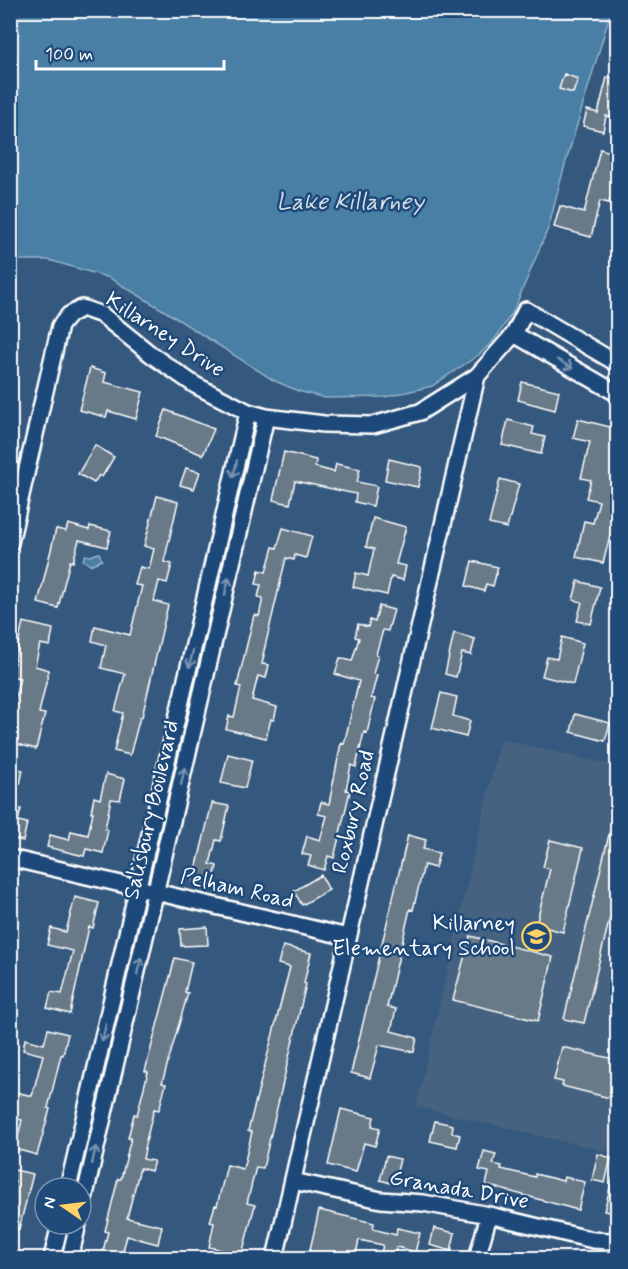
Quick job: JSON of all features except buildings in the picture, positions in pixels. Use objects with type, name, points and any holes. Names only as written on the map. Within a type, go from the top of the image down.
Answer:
[{"type":"street","name":"Killarney Drive","points":[[10,543],[60,326],[69,315],[82,308],[102,315],[153,356],[195,385],[248,412],[266,417],[324,424],[373,425],[420,412],[477,376],[514,334],[526,310],[618,364]]},
{"type":"street","points":[[514,334],[618,394]]},
{"type":"street","name":"Roxbury Road","points":[[275,1258],[477,376]]},
{"type":"street","name":"Salisbury Boulevard","points":[[71,1176],[248,412]]},
{"type":"street","name":"Salisbury Boulevard","points":[[89,1176],[266,417]]},
{"type":"street","name":"Pelham Road","points":[[10,858],[348,937]]},
{"type":"street","name":"Granada Drive","points":[[293,1181],[381,1200],[423,1203],[489,1215],[593,1240],[618,1239]]},
{"type":"street","points":[[477,1258],[489,1215]]},
{"type":"street","points":[[52,1258],[57,1236]]},
{"type":"street","points":[[70,1258],[75,1236]]},
{"type":"shaded area","name":"Killarney Elementary School","points":[[500,739],[617,766],[617,1154],[416,1107]]},
{"type":"water","name":"Lake Killarney","points":[[10,11],[611,11],[549,226],[513,312],[495,339],[480,354],[432,386],[385,397],[325,398],[298,391],[273,380],[110,278],[49,260],[11,260]]},
{"type":"water","points":[[99,553],[102,560],[90,565],[83,560],[85,555]]},
{"type":"place","name":"Killarney Elementary School","points":[[536,937]]}]
